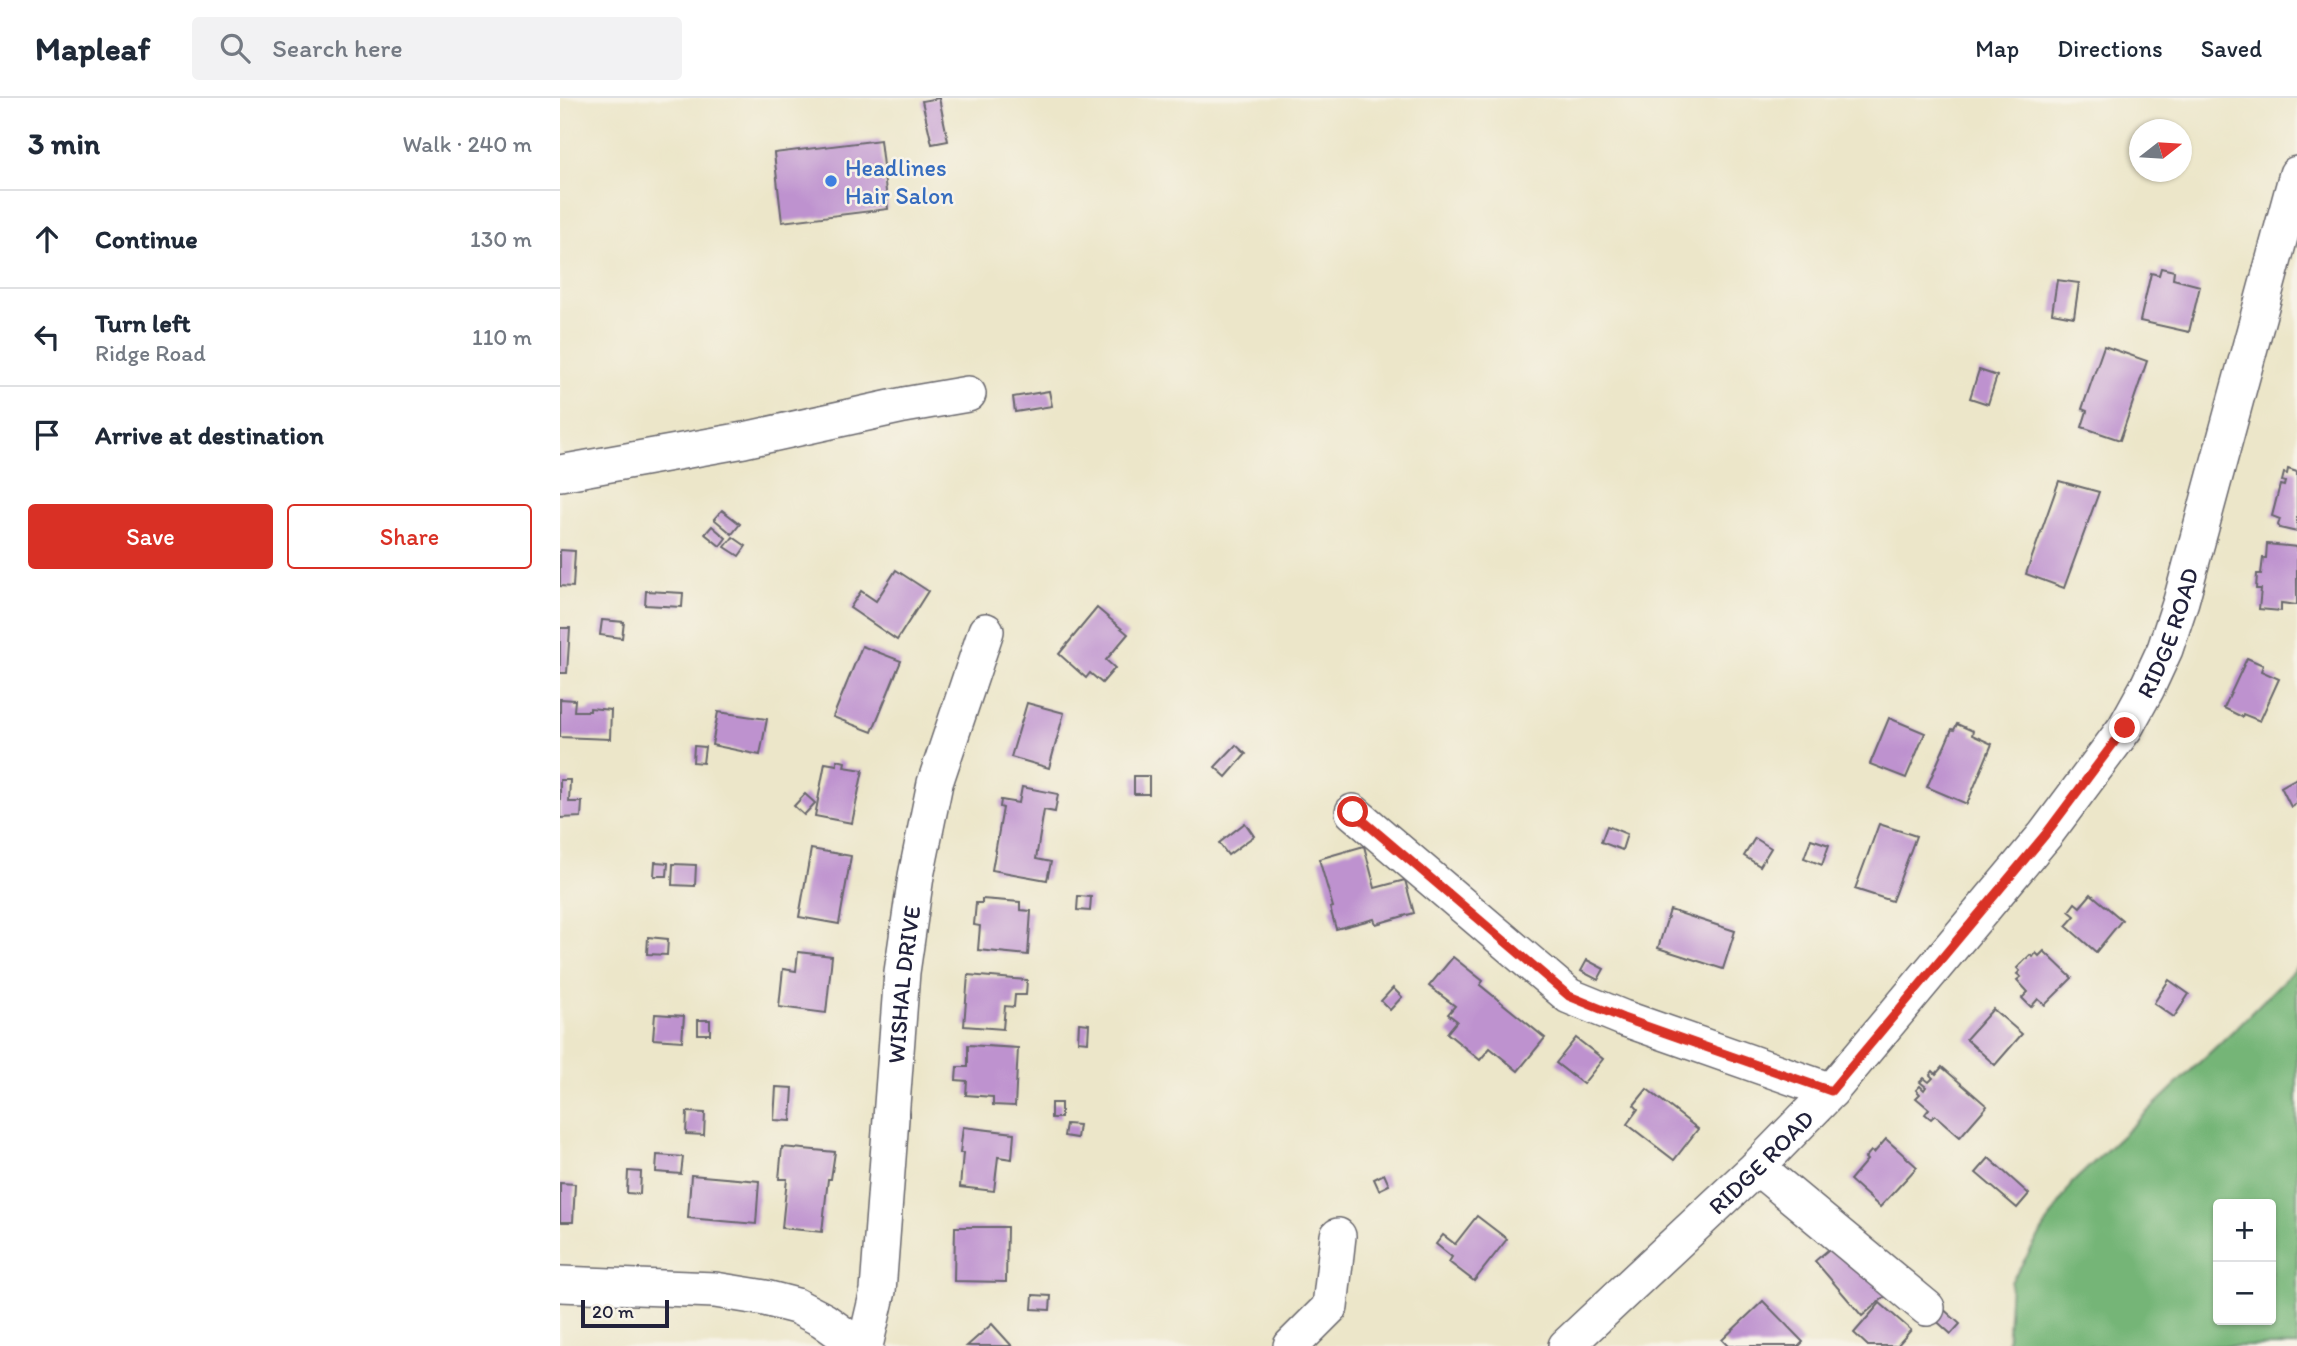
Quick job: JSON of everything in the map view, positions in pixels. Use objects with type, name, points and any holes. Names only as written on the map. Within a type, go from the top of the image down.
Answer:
[{"type":"street","name":"RIDGE ROAD","points":[[1566,1346],[1757,1167],[1831,1091],[2045,835],[2125,728],[2165,649],[2185,589],[2297,174]]},
{"type":"street","points":[[560,473],[744,440],[968,394]]},
{"type":"street","name":"WISHAL DRIVE","points":[[865,1346],[878,1291],[902,972],[916,876],[935,783],[986,631]]},
{"type":"street","points":[[1353,812],[1569,996],[1623,1018],[1831,1091]]},
{"type":"street","points":[[1757,1167],[1927,1308]]},
{"type":"street","points":[[1291,1346],[1330,1307],[1338,1236]]},
{"type":"street","points":[[560,1284],[715,1290],[765,1298],[796,1306],[823,1320],[859,1346]]},
{"type":"green space","points":[[2297,967],[2297,1346],[2007,1346],[2011,1282],[2072,1183]]},
{"type":"building","points":[[939,98],[948,141],[932,144],[922,101]]},
{"type":"building","name":"Headlines Hair Salon","points":[[880,140],[888,209],[782,222],[774,153]]},
{"type":"building","points":[[2161,268],[2174,271],[2173,279],[2200,286],[2189,332],[2140,321],[2151,273],[2159,275]]},
{"type":"building","points":[[2057,280],[2079,283],[2074,317],[2052,313]]},
{"type":"building","points":[[2104,346],[2147,361],[2120,440],[2082,427],[2087,411],[2082,409]]},
{"type":"building","points":[[1979,370],[1997,376],[1988,404],[1970,398]]},
{"type":"building","points":[[1049,391],[1052,406],[1015,412],[1013,397]]},
{"type":"building","points":[[2288,469],[2297,472],[2297,532],[2280,528],[2280,519],[2272,516],[2280,485],[2284,486],[2284,473],[2287,474]]},
{"type":"building","points":[[2059,481],[2099,492],[2064,588],[2026,574]]},
{"type":"building","points":[[722,510],[740,524],[732,534],[714,519]]},
{"type":"building","points":[[712,526],[726,538],[720,546],[705,534]]},
{"type":"building","points":[[733,537],[746,546],[739,556],[725,547]]},
{"type":"building","points":[[2267,544],[2297,547],[2297,605],[2281,603],[2281,611],[2259,609],[2261,589],[2256,589],[2257,574],[2261,574]]},
{"type":"building","points":[[560,550],[575,551],[573,587],[560,586]]},
{"type":"building","points":[[896,570],[928,591],[897,640],[850,608],[861,591],[876,601]]},
{"type":"building","points":[[646,591],[683,593],[682,607],[645,605]]},
{"type":"building","points":[[1097,608],[1128,634],[1106,660],[1115,668],[1102,683],[1090,673],[1086,678],[1059,654]]},
{"type":"building","points":[[602,620],[624,622],[622,638],[600,635]]},
{"type":"building","points":[[560,628],[570,628],[567,673],[560,673]]},
{"type":"building","points":[[862,646],[901,661],[872,732],[833,717]]},
{"type":"building","points":[[2247,658],[2263,665],[2261,671],[2279,679],[2260,721],[2243,714],[2242,717],[2224,708]]},
{"type":"building","points":[[560,699],[575,700],[574,711],[590,711],[590,708],[611,710],[610,739],[560,737]]},
{"type":"building","points":[[1027,703],[1064,713],[1049,768],[1011,757]]},
{"type":"building","points":[[718,712],[767,719],[760,755],[712,745]]},
{"type":"building","points":[[1889,718],[1925,733],[1906,778],[1870,764]]},
{"type":"building","points":[[1957,724],[1973,731],[1972,735],[1992,744],[1967,804],[1927,787],[1952,729],[1954,730]]},
{"type":"building","points":[[1236,745],[1246,754],[1226,777],[1215,767]]},
{"type":"building","points":[[694,746],[705,747],[703,763],[693,762]]},
{"type":"building","points":[[837,760],[845,762],[844,767],[863,770],[852,823],[815,816],[825,763],[837,765]]},
{"type":"building","points":[[1134,776],[1149,776],[1149,794],[1134,794]]},
{"type":"building","points":[[2297,778],[2297,803],[2291,807],[2281,787]]},
{"type":"building","points":[[560,780],[570,780],[569,802],[582,802],[581,817],[560,818]]},
{"type":"building","points":[[1022,787],[1058,794],[1055,812],[1044,810],[1036,859],[1051,862],[1047,880],[992,870],[1003,808],[1000,807],[1001,800],[1019,803]]},
{"type":"building","points":[[805,794],[815,803],[804,815],[794,806]]},
{"type":"building","points":[[1245,823],[1254,836],[1228,855],[1219,843]]},
{"type":"building","points":[[1879,824],[1916,836],[1892,901],[1855,889]]},
{"type":"building","points":[[1607,826],[1627,834],[1622,850],[1601,842]]},
{"type":"building","points":[[1755,838],[1771,848],[1760,866],[1744,856]]},
{"type":"building","points":[[1811,839],[1829,845],[1822,865],[1804,858]]},
{"type":"building","points":[[1364,846],[1375,888],[1405,880],[1414,913],[1376,924],[1374,919],[1336,929],[1330,908],[1333,907],[1319,859]]},
{"type":"building","points":[[811,849],[851,856],[839,924],[799,917]]},
{"type":"building","points":[[655,862],[668,863],[667,876],[654,876]]},
{"type":"building","points":[[673,864],[696,865],[695,886],[672,885]]},
{"type":"building","points":[[2091,894],[2122,920],[2096,952],[2066,926],[2075,916],[2069,911],[2075,903],[2080,907]]},
{"type":"building","points":[[1078,896],[1091,897],[1090,911],[1077,910]]},
{"type":"building","points":[[982,899],[1020,902],[1020,910],[1031,911],[1028,955],[978,950],[980,926],[974,925],[976,903],[982,903]]},
{"type":"building","points":[[1670,910],[1735,931],[1723,969],[1658,948]]},
{"type":"building","points":[[648,937],[668,939],[667,955],[647,954]]},
{"type":"building","points":[[2044,951],[2072,978],[2045,1005],[2038,999],[2031,1007],[2022,998],[2028,992],[2017,980],[2021,977],[2017,974],[2020,971],[2017,968],[2030,955],[2033,957],[2036,953],[2039,956]]},
{"type":"building","points":[[798,952],[832,956],[826,1013],[779,1007],[783,969],[796,971]]},
{"type":"building","points":[[1453,957],[1483,981],[1480,985],[1545,1038],[1518,1071],[1490,1048],[1480,1060],[1447,1033],[1457,1021],[1448,1014],[1455,1006],[1429,986]]},
{"type":"building","points":[[1587,960],[1604,969],[1598,980],[1581,971]]},
{"type":"building","points":[[968,975],[1027,980],[1026,995],[1015,995],[1014,1007],[1005,1006],[1003,1029],[964,1026]]},
{"type":"building","points":[[2169,980],[2189,994],[2174,1017],[2154,1003]]},
{"type":"building","points":[[1393,988],[1402,997],[1390,1010],[1381,1001]]},
{"type":"building","points":[[1993,1009],[2022,1034],[1995,1065],[1966,1039]]},
{"type":"building","points":[[655,1014],[684,1016],[682,1041],[653,1039]]},
{"type":"building","points":[[698,1020],[710,1020],[710,1034],[698,1034]]},
{"type":"building","points":[[1079,1023],[1089,1024],[1088,1042],[1078,1041]]},
{"type":"building","points":[[1576,1038],[1603,1059],[1583,1084],[1556,1063]]},
{"type":"building","points":[[968,1045],[1018,1048],[1015,1106],[993,1105],[993,1097],[966,1095],[967,1081],[956,1080],[957,1067],[968,1067]]},
{"type":"building","points":[[1942,1067],[1987,1106],[1960,1137],[1935,1115],[1931,1119],[1925,1114],[1929,1109],[1916,1098],[1920,1094],[1916,1090],[1920,1086],[1924,1090],[1926,1087],[1920,1082],[1924,1078],[1929,1082],[1933,1078],[1930,1075],[1933,1071],[1936,1074]]},
{"type":"building","points":[[776,1087],[793,1088],[791,1121],[774,1120]]},
{"type":"building","points":[[1647,1089],[1698,1129],[1674,1160],[1627,1124],[1638,1109],[1634,1105]]},
{"type":"building","points":[[1051,1103],[1061,1103],[1061,1118],[1051,1118]]},
{"type":"building","points":[[687,1112],[705,1113],[704,1135],[686,1134]]},
{"type":"building","points":[[1066,1124],[1079,1125],[1077,1138],[1064,1136]]},
{"type":"building","points":[[963,1127],[1014,1133],[1012,1159],[998,1157],[994,1191],[960,1187]]},
{"type":"building","points":[[1886,1139],[1917,1167],[1880,1207],[1850,1180],[1871,1151],[1874,1153]]},
{"type":"building","points":[[782,1147],[835,1152],[831,1179],[828,1179],[822,1232],[782,1228],[787,1179],[779,1179]]},
{"type":"building","points":[[657,1155],[683,1157],[681,1174],[656,1172]]},
{"type":"building","points":[[1989,1158],[2029,1194],[2017,1208],[1976,1173]]},
{"type":"building","points":[[628,1171],[641,1172],[640,1194],[627,1193]]},
{"type":"building","points":[[1384,1174],[1389,1185],[1379,1190],[1374,1179]]},
{"type":"building","points":[[691,1175],[759,1181],[756,1224],[688,1218]]},
{"type":"building","points":[[560,1183],[575,1184],[573,1222],[560,1222]]},
{"type":"building","points":[[1477,1216],[1507,1239],[1474,1281],[1449,1262],[1452,1257],[1436,1244],[1443,1235],[1455,1244]]},
{"type":"building","points":[[955,1227],[1007,1227],[1006,1282],[954,1281]]},
{"type":"building","points":[[1840,1240],[1888,1294],[1862,1316],[1815,1261]]},
{"type":"building","points":[[1033,1295],[1051,1296],[1050,1310],[1032,1309]]},
{"type":"building","points":[[1763,1301],[1803,1342],[1799,1346],[1728,1346],[1722,1340]]},
{"type":"building","points":[[1880,1303],[1911,1330],[1897,1346],[1868,1346],[1854,1333]]},
{"type":"building","points":[[1940,1306],[1960,1324],[1951,1334],[1931,1316]]},
{"type":"building","points":[[992,1324],[1012,1346],[967,1346]]},
{"type":"place","name":"Headlines Hair Salon","points":[[831,181]]},
{"type":"route","points":[[1353,812],[1569,996],[1623,1018],[1831,1091],[2045,835],[2125,728]]}]
